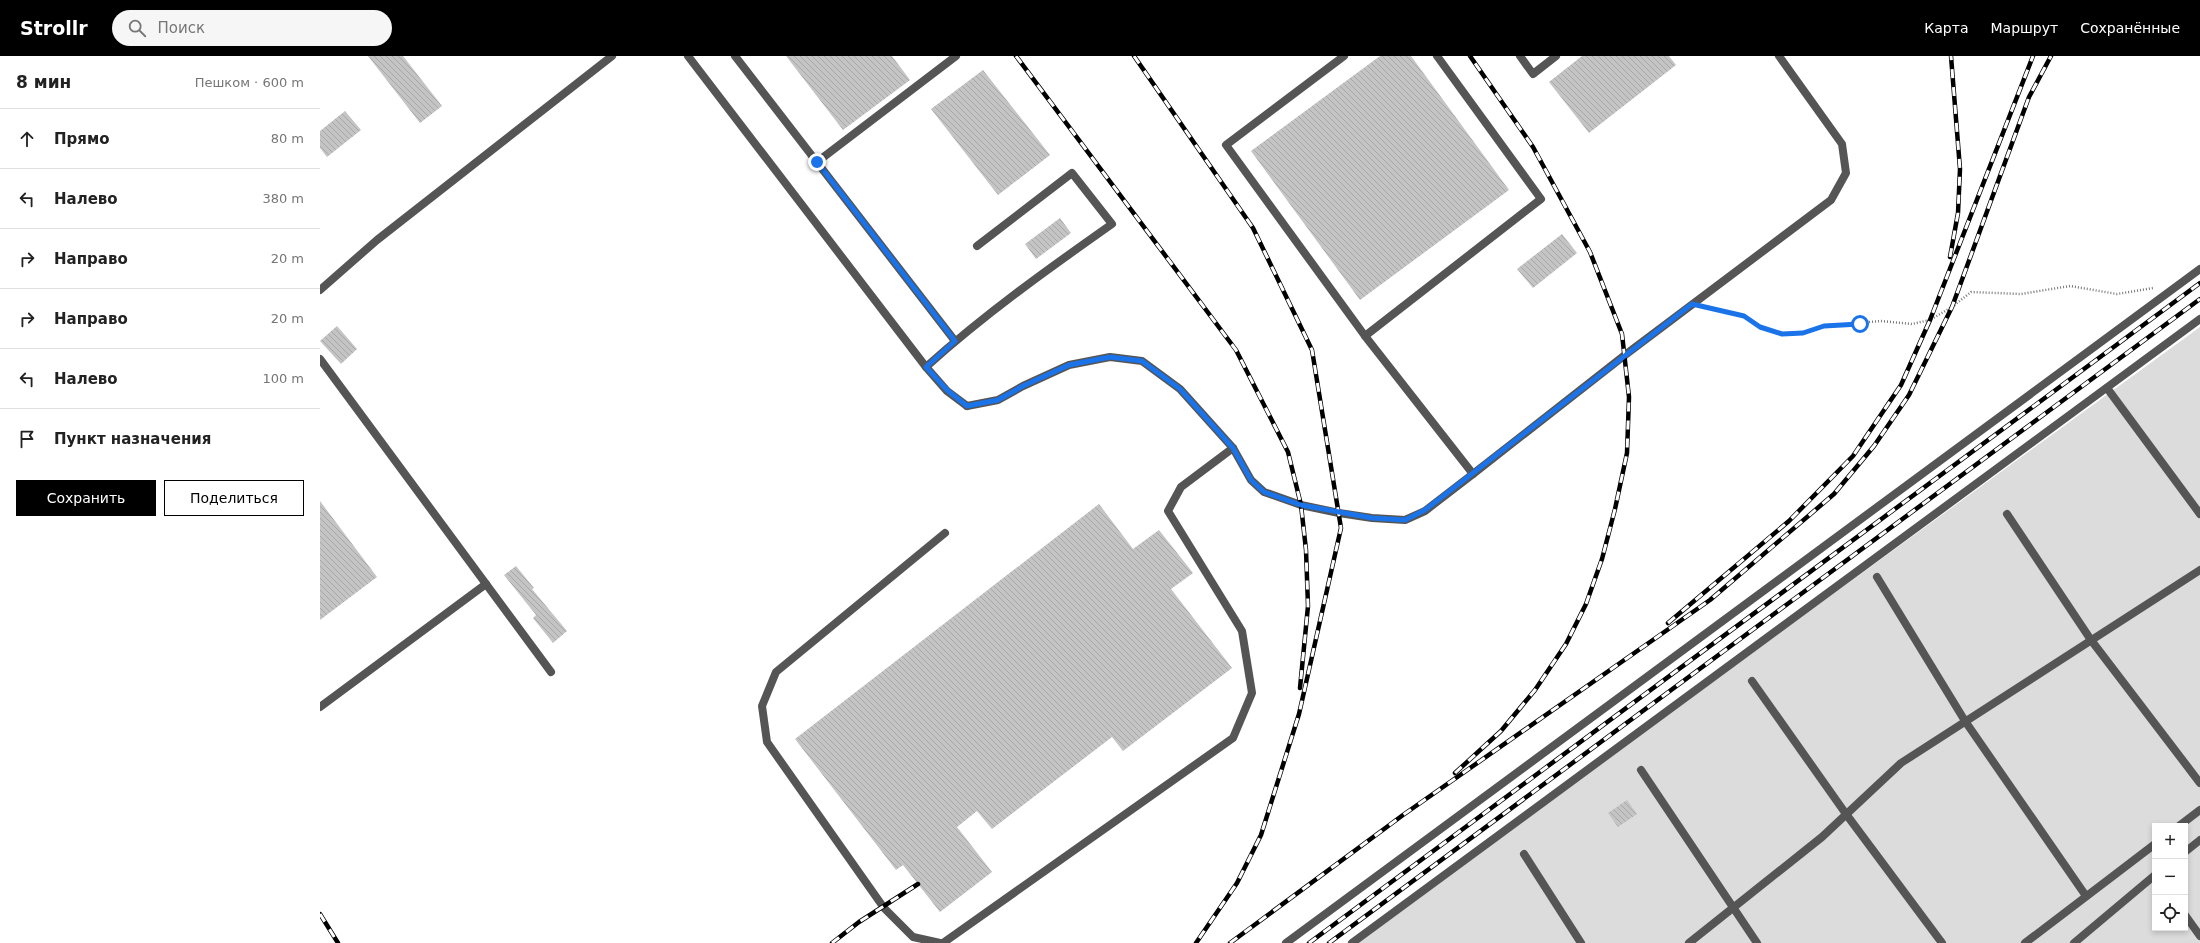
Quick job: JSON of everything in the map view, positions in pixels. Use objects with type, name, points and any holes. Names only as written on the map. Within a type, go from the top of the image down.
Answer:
[{"type":"street","points":[[320,290],[378,240],[612,56]]},
{"type":"street","points":[[688,56],[926,367],[947,390],[967,406],[998,400],[1023,386],[1069,365],[1110,357],[1142,361],[1180,389],[1233,448],[1251,480],[1264,492],[1301,505],[1372,518],[1405,520],[1425,510],[1473,474],[1692,304],[1831,200],[1846,173],[1842,144],[1779,56]]},
{"type":"street","points":[[735,56],[955,341]]},
{"type":"street","points":[[817,162],[956,56]]},
{"type":"street","points":[[1344,56],[1226,146],[1365,336],[1473,474]]},
{"type":"street","points":[[1365,336],[1541,199],[1437,56]]},
{"type":"street","points":[[1520,56],[1533,74],[1556,56]]},
{"type":"street","points":[[926,367],[955,341],[1017,292],[1112,224],[1072,172],[977,246]]},
{"type":"street","points":[[1286,943],[2200,269]]},
{"type":"street","points":[[1352,943],[2200,319]]},
{"type":"street","points":[[320,359],[551,672]]},
{"type":"street","points":[[2107,388],[2200,514]]},
{"type":"street","points":[[943,943],[1233,738],[1252,693],[1242,631],[1168,511],[1181,487],[1233,448]]},
{"type":"street","points":[[2007,514],[2092,640],[2200,783]]},
{"type":"street","points":[[940,943],[913,937],[884,908],[767,742],[762,706],[776,672],[945,533]]},
{"type":"street","points":[[1689,943],[1822,837],[1901,763],[2071,655],[2200,570]]},
{"type":"street","points":[[1877,577],[1965,721],[2086,896]]},
{"type":"street","points":[[320,707],[486,584]]},
{"type":"street","points":[[1752,681],[1846,814],[1942,943]]},
{"type":"street","points":[[1641,770],[1757,943]]},
{"type":"street","points":[[2183,823],[2200,810]]},
{"type":"street","points":[[2188,850],[2200,840]]},
{"type":"street","points":[[2024,943],[2152,846]]},
{"type":"street","points":[[1524,854],[1581,943]]},
{"type":"street","points":[[2074,943],[2152,878]]},
{"type":"street","points":[[2188,919],[2200,936]]},
{"type":"path","points":[[1692,304],[1744,316],[1760,327],[1782,334],[1803,333],[1824,326],[1880,321],[1912,324],[1930,320],[1952,307],[1971,292],[2022,294],[2070,286],[2117,294],[2178,285]]},
{"type":"shaded area","points":[[2200,327],[2200,943],[1354,943]]},
{"type":"building","points":[[368,56],[403,56],[442,106],[420,123]]},
{"type":"building","points":[[786,56],[892,56],[910,80],[843,130]]},
{"type":"building","points":[[1380,56],[1411,56],[1509,190],[1360,300],[1251,151]]},
{"type":"building","points":[[1582,56],[1669,56],[1676,65],[1589,133],[1549,82]]},
{"type":"building","points":[[983,70],[1050,155],[998,195],[931,109]]},
{"type":"building","points":[[345,111],[361,130],[327,157],[320,148],[320,131]]},
{"type":"building","points":[[1060,218],[1071,233],[1036,259],[1025,244]]},
{"type":"building","points":[[1562,234],[1577,253],[1533,288],[1517,269]]},
{"type":"building","points":[[337,326],[357,349],[341,364],[320,341]]},
{"type":"building","points":[[320,501],[377,577],[320,620]]},
{"type":"building","points":[[1099,504],[1133,549],[1159,530],[1193,573],[1171,589],[1232,668],[1123,751],[1112,737],[992,829],[977,811],[957,827],[992,872],[940,912],[903,865],[896,870],[795,739]]},
{"type":"building","points":[[516,566],[534,588],[532,589],[567,631],[553,643],[533,618],[536,615],[504,575]]},
{"type":"building","points":[[1627,800],[1637,814],[1618,827],[1608,813]]},
{"type":"railway","points":[[1016,56],[1236,350],[1288,452],[1301,505],[1306,550],[1308,606],[1300,688]]},
{"type":"railway","points":[[1134,56],[1253,228],[1312,350],[1341,528],[1299,714],[1261,835],[1237,883],[1196,943]]},
{"type":"railway","points":[[1455,773],[1501,731],[1535,690],[1566,644],[1586,604],[1602,559],[1627,453],[1629,397],[1622,334],[1590,252],[1533,147],[1470,56]]},
{"type":"railway","points":[[1950,257],[1958,213],[1960,169],[1951,56]]},
{"type":"railway","points":[[1668,623],[1789,521],[1853,456],[1901,385],[1930,320],[2033,56]]},
{"type":"railway","points":[[1230,943],[1403,815],[1710,600],[1834,494],[1874,446],[1909,395],[1952,307],[2029,97],[2051,56]]},
{"type":"railway","points":[[1309,943],[2200,283]]},
{"type":"railway","points":[[1329,943],[2200,299]]},
{"type":"railway","points":[[832,943],[859,922],[918,884]]},
{"type":"railway","points":[[320,914],[338,943]]},
{"type":"route","points":[[817,162],[955,341],[926,367],[947,390],[967,406],[998,400],[1023,386],[1069,365],[1110,357],[1142,361],[1180,389],[1233,448],[1251,480],[1264,492],[1301,505],[1339,513],[1372,518],[1405,520],[1425,510],[1692,304],[1744,316],[1760,327],[1782,334],[1803,333],[1824,326],[1860,324]]}]
